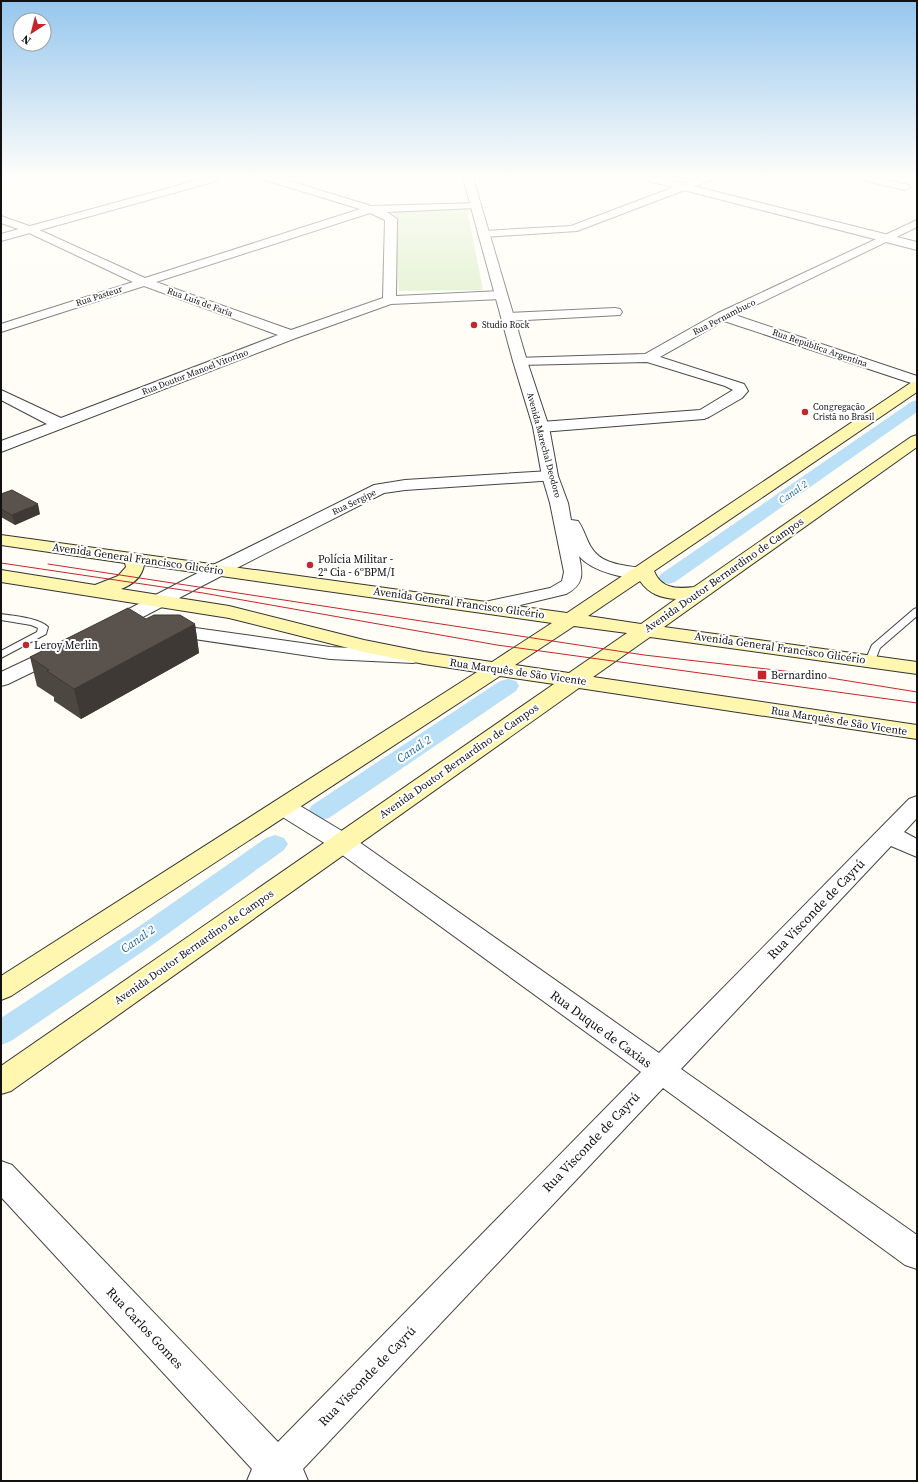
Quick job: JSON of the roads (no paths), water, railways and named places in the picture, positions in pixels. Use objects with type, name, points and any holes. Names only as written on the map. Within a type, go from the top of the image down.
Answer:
[{"type":"main road","points":[[1,989],[497,668],[917,385]]},
{"type":"main road","name":"Avenida Doutor Bernardino de Campos","points":[[1,1082],[917,440]]},
{"type":"main road","name":"Avenida General Francisco Glicério","points":[[1,540],[648,629],[917,668]]},
{"type":"main road","points":[[97,591],[117,585],[130,576],[135,567],[134,561],[130,558]]},
{"type":"main road","points":[[641,572],[647,580],[658,589],[666,593],[677,594],[700,592]]},
{"type":"main road","points":[[4,578],[160,600],[229,612],[364,646],[424,658]]},
{"type":"main road","name":"Rua Marquês de São Vicente","points":[[424,658],[917,732]]},
{"type":"street","name":"Rua Luís de Faria","points":[[68,247],[144,282],[290,335]]},
{"type":"street","name":"Rua Pasteur","points":[[1,328],[252,247]]},
{"type":"street","points":[[389,300],[390,247]]},
{"type":"street","name":"Avenida Marechal Deodoro","points":[[487,607],[556,592],[566,587],[572,580],[573,572],[559,503],[550,476],[541,427],[520,361],[488,247]]},
{"type":"street","name":"Rua Pernambuco","points":[[520,361],[648,358],[723,316],[867,247]]},
{"type":"street","name":"Rua Doutor Manoel Vitorino","points":[[1,446],[290,335],[389,300],[501,294]]},
{"type":"street","points":[[508,317],[615,312]]},
{"type":"street","name":"Rua República Argentina","points":[[723,316],[917,381]]},
{"type":"street","points":[[541,427],[704,414],[737,395],[741,391],[739,387],[730,383],[648,358]]},
{"type":"street","points":[[1,394],[60,424]]},
{"type":"street","name":"Rua Sergipe","points":[[1,680],[118,623],[218,570],[380,489],[405,485],[550,476]]},
{"type":"street","points":[[559,503],[584,550],[593,560],[609,567],[641,572]]},
{"type":"street","name":"Rua Marquês de São Vicente","points":[[118,623],[330,653],[424,658]]},
{"type":"street","name":"Rua Visconde de Cayrú","points":[[278,1477],[660,1071],[889,835],[917,804]]},
{"type":"street","name":"Rua Duque de Caxias","points":[[284,807],[343,843],[917,1254]]},
{"type":"street","points":[[889,835],[917,849]]},
{"type":"street","name":"Rua Carlos Gomes","points":[[1,1175],[278,1477]]},
{"type":"lane","points":[[870,661],[876,647],[917,611]]},
{"type":"lane","points":[[1,617],[34,623],[43,627],[41,634],[1,655]]},
{"type":"waterway","name":"Canal 2","points":[[668,578],[917,405]]},
{"type":"waterway","name":"Canal 2","points":[[320,812],[508,686]]},
{"type":"waterway","name":"Canal 2","points":[[1,1033],[138,941],[275,844]]},
{"type":"tram line","points":[[1,563],[203,593],[497,645],[917,703]]},
{"type":"tram line","points":[[48,564],[644,655],[793,672],[917,692]]},
{"type":"place","name":"Studio Rock","points":[[474,325]]},
{"type":"place","name":"Congregação Cristã no Brasil","points":[[805,412]]},
{"type":"place","name":"Polícia Militar - 2ª Cia - 6ºBPM/I","points":[[310,565]]},
{"type":"place","name":"Leroy Merlin","points":[[26,645]]},
{"type":"place","name":"Bernardino","points":[[762,675]]}]
